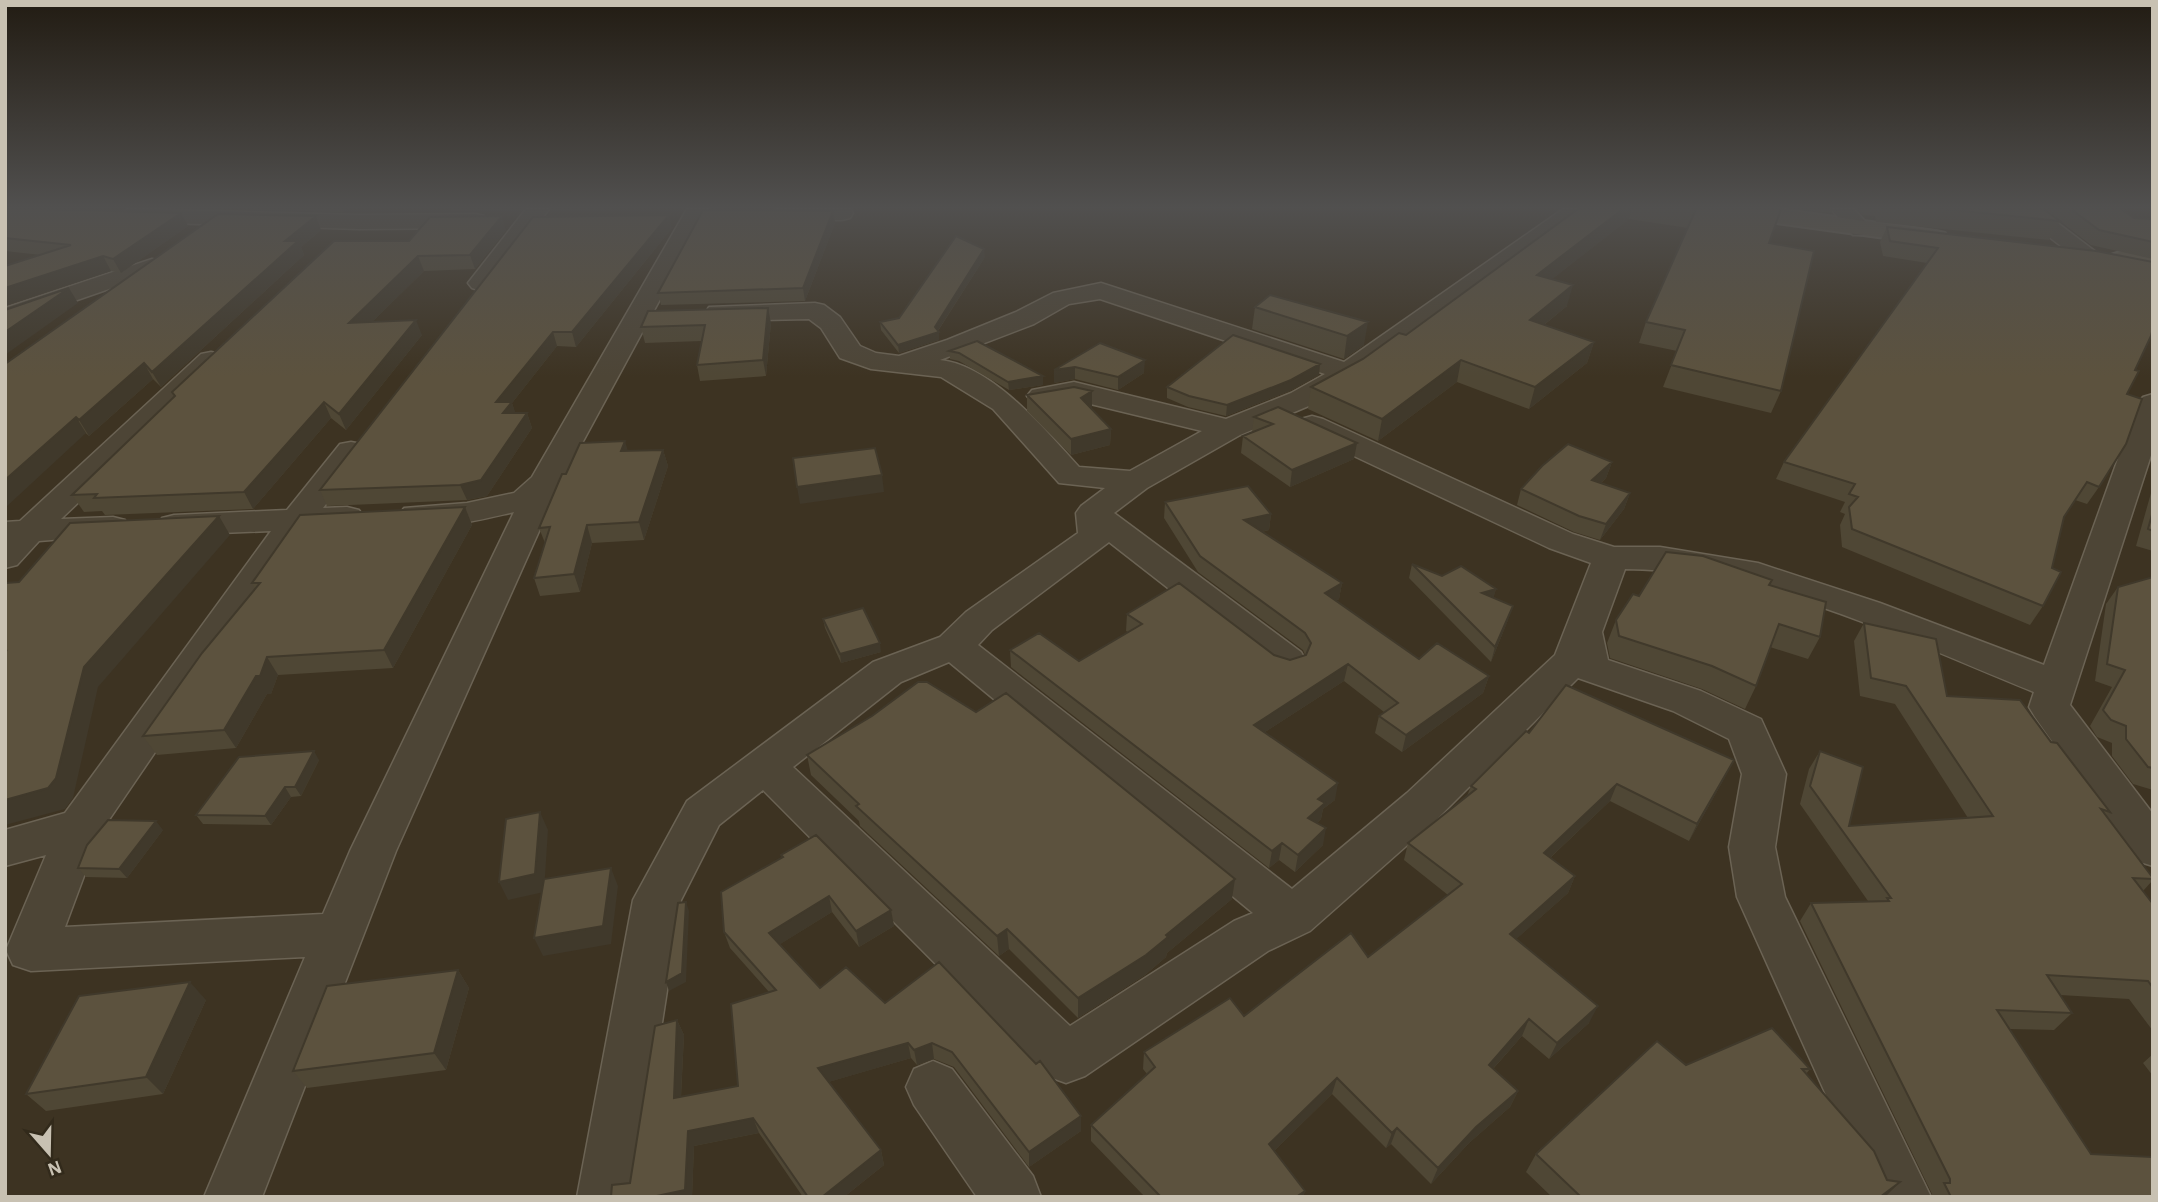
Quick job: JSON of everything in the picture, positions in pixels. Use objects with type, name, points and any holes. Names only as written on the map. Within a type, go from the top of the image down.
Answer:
[{"type":"street","points":[[84,315],[155,265]]},
{"type":"street","points":[[464,306],[500,265]]},
{"type":"street","points":[[233,1197],[373,851],[545,482],[665,315],[680,265]]},
{"type":"street","points":[[1093,513],[1136,481],[1229,429],[1301,399],[1348,372],[1499,265]]},
{"type":"street","points":[[5,317],[152,267]]},
{"type":"street","points":[[902,362],[957,346],[1025,318],[1062,298],[1101,292],[1348,372]]},
{"type":"street","points":[[665,315],[815,311],[831,323],[850,352],[870,361],[902,362],[948,369],[1003,403],[1070,476],[1136,481]]},
{"type":"street","points":[[5,557],[17,531],[229,344]]},
{"type":"street","points":[[1003,403],[1074,391],[1229,429]]},
{"type":"street","points":[[2153,403],[2049,707],[2153,848]]},
{"type":"street","points":[[1278,409],[1561,541],[1611,558],[1660,558],[1745,572],[1867,612],[2056,685]]},
{"type":"street","points":[[340,933],[31,950],[80,827],[298,519],[372,423]]},
{"type":"street","points":[[17,531],[467,513],[525,500],[545,482]]},
{"type":"street","points":[[606,1197],[657,900],[703,813],[887,672],[954,646],[979,621],[1096,536],[1093,513]]},
{"type":"street","points":[[1093,513],[1287,661]]},
{"type":"street","points":[[765,765],[1066,1058],[1251,936],[1293,917],[1423,804],[1572,661],[1611,558]]},
{"type":"street","points":[[1583,631],[1590,668],[1688,701],[1746,730],[1764,774],[1752,847],[1762,897],[1902,1197]]},
{"type":"street","points":[[954,646],[1293,917]]},
{"type":"street","points":[[5,848],[80,827]]},
{"type":"street","points":[[933,1087],[1012,1197]]},
{"type":"building","points":[[8,265],[75,265],[5,288],[5,266]]},
{"type":"building","points":[[145,265],[271,265],[152,372],[144,363],[79,420],[76,417],[5,480],[5,364]]},
{"type":"building","points":[[308,265],[409,265],[349,323],[416,320],[339,414],[324,402],[244,492],[94,498],[97,494],[72,495],[175,396],[172,392]]},
{"type":"building","points":[[495,265],[627,265],[572,332],[553,332],[496,402],[512,402],[503,413],[527,413],[481,480],[460,485],[320,490]]},
{"type":"building","points":[[673,265],[812,265],[803,288],[658,293]]},
{"type":"building","points":[[936,265],[974,265],[935,327],[939,332],[898,345],[880,322],[899,318]]},
{"type":"building","points":[[1501,265],[1550,265],[1537,275],[1573,285],[1530,320],[1594,342],[1535,387],[1461,360],[1382,419],[1311,387],[1363,359],[1399,333],[1406,335]]},
{"type":"building","points":[[1671,265],[1811,265],[1781,391],[1671,365],[1685,330],[1646,322]]},
{"type":"building","points":[[1926,265],[2153,265],[2153,328],[2135,370],[2139,371],[2127,394],[2142,399],[2126,444],[2099,487],[2087,482],[2064,517],[2052,568],[2061,572],[2043,606],[1852,529],[1849,507],[1858,497],[1849,494],[1855,484],[1784,462]]},
{"type":"building","points":[[69,288],[5,332],[5,310]]},
{"type":"building","points":[[1270,295],[1368,322],[1347,336],[1255,307]]},
{"type":"building","points":[[768,308],[763,360],[697,365],[705,325],[641,327],[648,311]]},
{"type":"building","points":[[1233,335],[1320,364],[1291,380],[1227,405],[1189,396],[1167,387]]},
{"type":"building","points":[[977,341],[1043,376],[1008,382],[959,353],[949,351]]},
{"type":"building","points":[[1100,343],[1145,360],[1118,377],[1075,367],[1054,370]]},
{"type":"building","points":[[1074,387],[1092,391],[1081,398],[1111,429],[1071,439],[1027,395]]},
{"type":"building","points":[[1278,407],[1357,443],[1292,470],[1243,436],[1273,424],[1254,417]]},
{"type":"building","points":[[625,441],[621,451],[663,450],[639,522],[587,525],[574,574],[534,578],[550,527],[539,528],[562,474],[566,474],[580,443]]},
{"type":"building","points":[[1568,444],[1612,462],[1592,480],[1630,493],[1606,524],[1579,516],[1521,489]]},
{"type":"building","points":[[875,448],[882,475],[797,487],[793,458]]},
{"type":"building","points":[[1248,486],[1271,514],[1244,520],[1342,583],[1325,593],[1419,659],[1437,643],[1489,676],[1406,735],[1379,716],[1398,703],[1348,664],[1254,725],[1338,783],[1318,799],[1325,803],[1308,818],[1326,828],[1298,855],[1282,843],[1272,851],[1010,650],[1039,633],[1079,661],[1142,624],[1127,614],[1179,583],[1274,655],[1290,660],[1306,655],[1311,643],[1305,633],[1200,556],[1165,502]]},
{"type":"building","points":[[465,507],[384,650],[267,657],[260,676],[256,676],[224,730],[143,736],[202,653],[260,583],[252,583],[300,515]]},
{"type":"building","points":[[2153,511],[2153,531],[2148,529]]},
{"type":"building","points":[[219,516],[84,667],[56,778],[48,788],[5,800],[5,583],[19,582],[70,523]]},
{"type":"building","points":[[1666,552],[1703,556],[1772,580],[1769,585],[1826,602],[1820,637],[1779,624],[1756,686],[1712,666],[1619,636],[1616,620],[1633,594],[1639,596]]},
{"type":"building","points":[[1412,564],[1442,576],[1461,566],[1496,589],[1482,593],[1513,606],[1495,647]]},
{"type":"building","points":[[2153,577],[2153,768],[2148,767],[2126,739],[2126,726],[2111,720],[2103,710],[2125,670],[2107,664],[2118,587]]},
{"type":"building","points":[[863,608],[880,643],[840,654],[823,619]]},
{"type":"building","points":[[1864,623],[1936,639],[1947,696],[2020,700],[2051,742],[2057,743],[2110,812],[2101,809],[2153,878],[2133,878],[2153,904],[2153,988],[2148,981],[2047,975],[2072,1013],[1997,1010],[2091,1154],[2153,1157],[2153,1197],[1951,1197],[1944,1183],[1950,1183],[1950,1179],[1811,903],[1889,901],[1887,898],[1891,898],[1810,786],[1820,751],[1863,767],[1849,826],[1993,816],[1906,686],[1871,678]]},
{"type":"building","points":[[918,682],[927,682],[976,712],[1006,693],[1235,879],[1166,935],[1168,937],[1146,955],[1078,998],[1007,929],[997,936],[856,806],[859,804],[807,755],[872,716]]},
{"type":"building","points":[[1566,685],[1734,760],[1697,824],[1617,784],[1544,853],[1575,876],[1510,934],[1598,1006],[1557,1043],[1529,1019],[1489,1065],[1518,1091],[1476,1127],[1438,1168],[1397,1128],[1392,1133],[1337,1078],[1269,1144],[1305,1191],[1296,1197],[1161,1197],[1091,1125],[1155,1067],[1144,1052],[1230,998],[1244,1016],[1351,933],[1368,957],[1462,884],[1408,843],[1476,789],[1471,786],[1526,731],[1529,733]]},
{"type":"building","points":[[314,751],[295,787],[285,787],[265,816],[196,815],[239,757]]},
{"type":"building","points":[[540,812],[535,874],[499,882],[506,819]]},
{"type":"building","points":[[108,820],[156,821],[119,869],[78,868],[87,845]]},
{"type":"building","points":[[816,835],[891,910],[856,931],[829,896],[769,933],[820,988],[846,967],[885,1003],[939,962],[1036,1064],[1040,1061],[1081,1116],[1029,1152],[952,1052],[932,1043],[914,1050],[908,1043],[818,1068],[881,1150],[822,1197],[808,1197],[753,1118],[688,1131],[685,1190],[652,1197],[611,1197],[612,1185],[630,1183],[655,1026],[677,1020],[674,1098],[738,1086],[731,1004],[776,990],[724,932],[721,892]]},
{"type":"building","points":[[611,868],[603,926],[534,938],[544,879]]},
{"type":"building","points":[[686,902],[682,973],[666,982],[678,903]]},
{"type":"building","points":[[458,970],[434,1053],[293,1071],[327,986]]},
{"type":"building","points":[[190,982],[146,1077],[26,1094],[79,996]]},
{"type":"building","points":[[1772,1028],[1810,1069],[1802,1069],[1874,1151],[1887,1180],[1900,1182],[1880,1197],[1581,1197],[1536,1154],[1657,1041],[1686,1065]]}]
